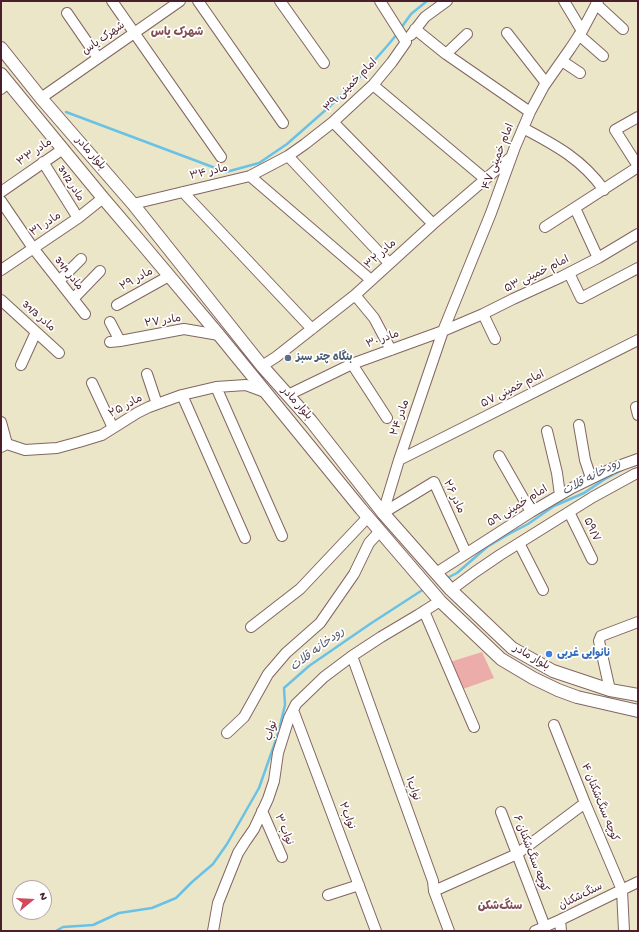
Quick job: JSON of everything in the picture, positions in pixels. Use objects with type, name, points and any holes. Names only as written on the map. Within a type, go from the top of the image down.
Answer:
[{"type":"main road","name":"بلوار مادر","points":[[1,48],[41,98],[133,204],[262,366],[311,420],[383,513],[449,588],[512,648],[553,671],[610,690],[638,696]]},
{"type":"main road","name":"بلوار مادر","points":[[3,82],[63,149],[219,335],[368,517],[438,598],[501,659],[533,678],[577,697],[638,711]]},
{"type":"main road","points":[[298,431],[311,420]]},
{"type":"street","points":[[112,1],[221,156]]},
{"type":"street","name":"شهرک یاس","points":[[41,98],[180,1]]},
{"type":"street","points":[[198,1],[283,123]]},
{"type":"street","points":[[280,1],[324,63]]},
{"type":"street","points":[[380,1],[406,42]]},
{"type":"street","name":"امام خمینی ۳۹","points":[[288,156],[333,122],[373,85],[425,17],[447,1]]},
{"type":"street","points":[[564,1],[580,33],[603,56]]},
{"type":"street","points":[[597,3],[623,29]]},
{"type":"street","name":"امام خمینی ۴۷","points":[[443,331],[491,213],[511,156],[530,112],[546,83],[580,33],[597,3]]},
{"type":"street","points":[[67,13],[98,58]]},
{"type":"street","points":[[415,29],[446,54],[530,112]]},
{"type":"street","points":[[507,33],[546,83]]},
{"type":"street","points":[[446,54],[467,34]]},
{"type":"street","points":[[562,61],[580,73]]},
{"type":"street","points":[[373,85],[485,180]]},
{"type":"street","points":[[545,227],[638,167],[615,130],[638,117]]},
{"type":"street","points":[[333,122],[433,224]]},
{"type":"street","points":[[523,128],[574,157],[597,180],[604,190]]},
{"type":"street","name":"مادر ۳۳","points":[[1,192],[63,149]]},
{"type":"street","points":[[288,156],[389,263]]},
{"type":"street","name":"مادر ۳۴","points":[[133,204],[250,176],[288,156]]},
{"type":"street","name":"مادر ۳۲","points":[[262,366],[276,357],[355,295],[389,263],[511,156]]},
{"type":"street","name":"مادر 31/2","points":[[43,162],[78,218]]},
{"type":"street","points":[[250,176],[371,280]]},
{"type":"street","points":[[183,192],[312,329]]},
{"type":"street","name":"مادر ۳۱","points":[[1,270],[78,218],[103,198]]},
{"type":"street","name":"مادر 31/1","points":[[1,201],[33,248],[85,314]]},
{"type":"street","points":[[575,208],[598,258]]},
{"type":"street","name":"امام خمینی ۵۳","points":[[443,331],[483,314],[569,273],[598,258],[638,234]]},
{"type":"street","points":[[59,281],[81,259]]},
{"type":"street","points":[[569,273],[581,298],[638,268]]},
{"type":"street","points":[[73,299],[100,271]]},
{"type":"street","name":"مادر ۲۹","points":[[117,305],[169,276]]},
{"type":"street","points":[[355,295],[374,318],[391,350]]},
{"type":"street","name":"مادر 31/3","points":[[1,300],[58,353]]},
{"type":"street","points":[[483,314],[495,339]]},
{"type":"street","name":"مادر ۲۷","points":[[110,322],[115,341],[184,329],[219,335]]},
{"type":"street","name":"مادر ۳۰","points":[[288,395],[352,364],[443,331]]},
{"type":"street","name":"مادر ۲۴","points":[[383,513],[399,460],[443,331]]},
{"type":"street","points":[[21,365],[36,332]]},
{"type":"street","name":"امام خمینی ۵۷","points":[[399,460],[638,340]]},
{"type":"street","points":[[352,364],[387,418]]},
{"type":"street","points":[[147,374],[157,404]]},
{"type":"street","points":[[92,383],[113,428]]},
{"type":"street","name":"مادر ۲۵","points":[[4,446],[25,450],[57,448],[102,435],[137,413],[157,404],[182,395],[216,387],[246,385],[265,392]]},
{"type":"street","points":[[216,387],[282,536]]},
{"type":"street","points":[[182,395],[245,538]]},
{"type":"street","points":[[1,422],[4,446]]},
{"type":"street","points":[[579,425],[585,460],[591,478]]},
{"type":"street","points":[[547,431],[557,473],[560,495]]},
{"type":"street","points":[[499,456],[531,512]]},
{"type":"street","name":"امام خمینی ۵۹","points":[[438,575],[466,553],[572,488],[612,468],[638,459]]},
{"type":"street","points":[[449,588],[610,487],[638,473]]},
{"type":"street","name":"مادر ۲۶","points":[[383,513],[434,482],[466,553]]},
{"type":"street","name":"۵۹/۷","points":[[569,512],[592,559]]},
{"type":"street","points":[[251,627],[300,589],[368,517]]},
{"type":"street","points":[[227,733],[244,717],[268,674],[286,653],[320,623],[354,574],[369,543],[380,531]]},
{"type":"street","points":[[519,543],[543,590]]},
{"type":"street","name":"نواب","points":[[212,931],[218,902],[238,853],[254,828],[274,782],[278,754],[289,718],[296,704],[324,677],[352,656],[424,611],[438,598]]},
{"type":"street","points":[[424,611],[474,727]]},
{"type":"street","points":[[610,690],[599,641],[601,636],[638,622]]},
{"type":"street","name":"نواب۱","points":[[352,656],[433,881],[434,891],[449,931]]},
{"type":"street","name":"نواب۲","points":[[293,710],[376,931]]},
{"type":"street","name":"کوچه سنگ‌شکنان ۴","points":[[554,725],[622,890]]},
{"type":"street","points":[[434,891],[517,854],[585,803]]},
{"type":"street","name":"نواب ۳","points":[[262,812],[282,857]]},
{"type":"street","name":"کوچه سنگ‌شکنان ۶","points":[[501,812],[545,927]]},
{"type":"street","name":"سنگ‌شکنان","points":[[534,931],[638,882]]},
{"type":"street","points":[[328,894],[359,885]]},
{"type":"street","points":[[622,890],[624,931]]},
{"type":"street","points":[[560,920],[561,931]]},
{"type":"building","points":[[482,652],[494,678],[463,689],[450,662]]},
{"type":"waterway","points":[[401,28],[411,14],[427,1]]},
{"type":"waterway","points":[[66,112],[226,172],[259,163],[287,144],[359,78],[397,34]]},
{"type":"waterway","name":"رودخانه قلات","points":[[632,466],[638,464]]},
{"type":"waterway","name":"رودخانه قلات","points":[[445,579],[457,573],[487,547],[528,524],[554,506],[584,493],[605,479],[626,468]]},
{"type":"waterway","name":"رودخانه قلات","points":[[56,931],[63,927],[93,925],[119,913],[152,908],[176,898],[213,864],[227,844],[259,788],[278,734],[285,705],[284,688],[309,666],[424,589]]},
{"type":"place","name":"بنگاه چتر سبز","points":[[288,358]]},
{"type":"place","name":"نانوایی غربی","points":[[549,654]]},
{"type":"district","name":"شهرک یاس","points":[[177,33]]},
{"type":"district","name":"سنگ‌شکن","points":[[500,907]]}]
